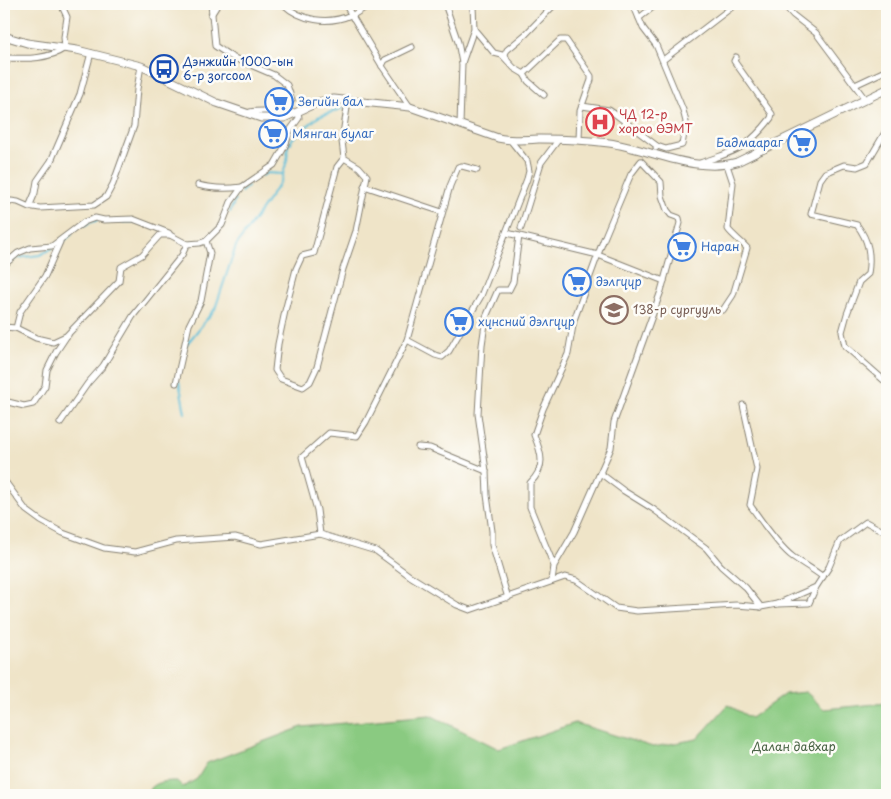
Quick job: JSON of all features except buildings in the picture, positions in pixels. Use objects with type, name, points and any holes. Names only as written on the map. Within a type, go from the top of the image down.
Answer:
[{"type":"main road","points":[[4,36],[27,43],[91,53],[141,66],[193,92],[261,118],[284,118],[319,102],[334,99],[410,107],[498,138],[510,140],[559,139],[610,143],[699,163],[727,165],[752,155],[887,89]]},
{"type":"street","points":[[4,69],[8,58],[46,57],[65,48],[64,37],[67,17],[61,4]]},
{"type":"street","points":[[210,4],[215,46],[232,57],[274,75],[287,85],[292,100],[288,105],[276,112],[250,112],[250,115]]},
{"type":"street","points":[[210,15],[218,4]]},
{"type":"street","points":[[283,4],[298,15],[324,21],[352,16],[371,4]]},
{"type":"street","points":[[345,4],[382,66],[410,107]]},
{"type":"street","points":[[440,4],[448,13]]},
{"type":"street","points":[[445,4],[458,42],[462,63],[460,125]]},
{"type":"street","points":[[462,63],[474,29],[473,6],[475,4]]},
{"type":"street","points":[[507,61],[505,54],[507,50],[526,34],[555,4]]},
{"type":"street","points":[[582,106],[609,110],[656,146],[666,149],[682,145],[686,122],[683,110],[656,45],[643,28],[632,4]]},
{"type":"street","points":[[638,18],[657,4]]},
{"type":"street","points":[[663,60],[736,4]]},
{"type":"street","points":[[783,4],[793,15],[816,33],[865,99]]},
{"type":"street","points":[[882,4],[887,8]]},
{"type":"street","points":[[474,29],[494,53],[502,55],[544,95]]},
{"type":"street","points":[[524,74],[560,40],[566,40],[591,76],[579,119],[579,140]]},
{"type":"street","points":[[382,66],[386,60],[412,47]]},
{"type":"street","points":[[30,207],[37,181],[51,161],[80,94],[91,53]]},
{"type":"street","points":[[699,163],[734,152],[750,142],[772,118],[772,114],[734,61],[736,57]]},
{"type":"street","points":[[4,207],[11,201],[40,208],[94,204],[106,197],[113,184],[134,126],[141,66]]},
{"type":"street","points":[[855,85],[887,70]]},
{"type":"street","points":[[344,158],[359,167],[367,176],[356,230],[343,268],[317,367],[310,382],[303,387],[281,379],[275,370],[278,344],[298,263],[302,256],[314,254],[337,167],[344,158],[342,142],[348,101]]},
{"type":"street","points":[[4,401],[24,406],[33,404],[45,386],[48,370],[56,352],[68,334],[119,280],[121,267],[142,255],[160,235],[170,236],[187,244],[206,241],[222,225],[231,202],[242,187],[274,164],[298,118],[298,112]]},
{"type":"street","points":[[887,129],[867,163],[857,167],[844,165],[825,173],[818,186],[810,214],[858,225],[864,235],[869,248],[870,262],[868,274],[859,282],[842,332],[845,346],[887,383]]},
{"type":"street","points":[[521,228],[541,164],[559,139]]},
{"type":"street","points":[[407,340],[442,357],[449,352],[481,296],[507,233],[529,171],[527,161],[510,140]]},
{"type":"street","points":[[554,566],[530,507],[530,483],[538,475],[542,454],[534,435],[543,409],[568,354],[574,320],[598,255],[632,174],[641,161],[656,146]]},
{"type":"street","points":[[552,581],[554,566],[574,532],[611,448],[614,422],[664,281],[680,223],[679,218],[671,215],[667,210],[662,196],[661,182],[641,161]]},
{"type":"street","points":[[723,310],[732,295],[747,248],[728,229],[733,183],[727,165]]},
{"type":"street","points":[[320,534],[317,510],[302,458],[329,432],[357,436],[366,422],[407,340],[442,212],[458,167],[462,166],[477,170]]},
{"type":"street","points":[[198,185],[208,188],[226,189],[242,187]]},
{"type":"street","points":[[364,186],[442,212]]},
{"type":"street","points":[[4,264],[30,248],[52,246],[84,222],[95,218],[104,220],[133,219],[169,232],[170,236]]},
{"type":"street","points":[[507,233],[598,255],[664,281]]},
{"type":"street","points":[[508,598],[492,545],[486,471],[478,414],[482,345],[486,317],[498,290],[509,290],[513,282],[519,236]]},
{"type":"street","points":[[16,328],[20,312],[46,276],[61,240]]},
{"type":"street","points":[[176,383],[189,325],[201,300],[210,253],[206,241]]},
{"type":"street","points":[[60,423],[88,383],[103,366],[133,316],[182,255],[187,244]]},
{"type":"street","points":[[4,327],[16,328],[36,338],[53,342],[68,334]]},
{"type":"street","points":[[743,405],[757,469],[750,505],[791,556],[823,577]]},
{"type":"street","points":[[418,447],[430,448],[486,471]]},
{"type":"street","points":[[600,473],[624,491],[654,509],[706,548],[721,566],[746,588],[761,607]]},
{"type":"street","points":[[4,480],[26,510],[41,521],[63,533],[104,548],[135,552],[176,541],[235,537],[260,544],[320,534],[376,551],[410,576],[457,605],[470,610],[565,577],[576,580],[616,608],[637,611],[736,605],[761,607],[777,604],[809,603],[816,587],[829,567],[840,541],[866,522],[887,533]]},
{"type":"street","points":[[777,604],[816,587]]},
{"type":"green space","name":"Далан давхар","points":[[806,692],[824,709],[887,703],[887,795],[146,795],[152,787],[163,782],[177,781],[183,787],[197,779],[207,763],[302,727],[430,715],[499,749],[575,723],[653,747],[697,739],[728,705],[751,718],[785,694]]},
{"type":"waterway","points":[[351,105],[357,105]]},
{"type":"waterway","points":[[186,345],[215,309],[236,246],[281,181],[287,160],[288,144],[318,117],[343,108]]},
{"type":"waterway","points":[[262,176],[267,173],[282,174]]},
{"type":"waterway","points":[[241,192],[248,186]]},
{"type":"waterway","points":[[230,212],[235,200]]},
{"type":"waterway","points":[[84,225],[98,220]]},
{"type":"waterway","points":[[115,222],[135,222]]},
{"type":"waterway","points":[[60,244],[72,234]]},
{"type":"waterway","points":[[14,260],[40,255],[54,247]]},
{"type":"waterway","points":[[179,381],[185,413]]},
{"type":"place","name":"Дэнжийн 1000-ын 6-р зогсоол","points":[[164,69]]},
{"type":"place","name":"Зөгийн бал","points":[[279,102]]},
{"type":"place","name":"ЧД 12-р хороо ӨЭМТ","points":[[600,122]]},
{"type":"place","name":"Мянган булаг","points":[[273,134]]},
{"type":"place","name":"Бадмаараг","points":[[802,143]]},
{"type":"place","name":"Наран","points":[[682,247]]},
{"type":"place","name":"дэлгүүр","points":[[577,282]]},
{"type":"place","name":"138-р сургууль","points":[[614,310]]},
{"type":"place","name":"хүнсний дэлгүүр","points":[[459,322]]}]
